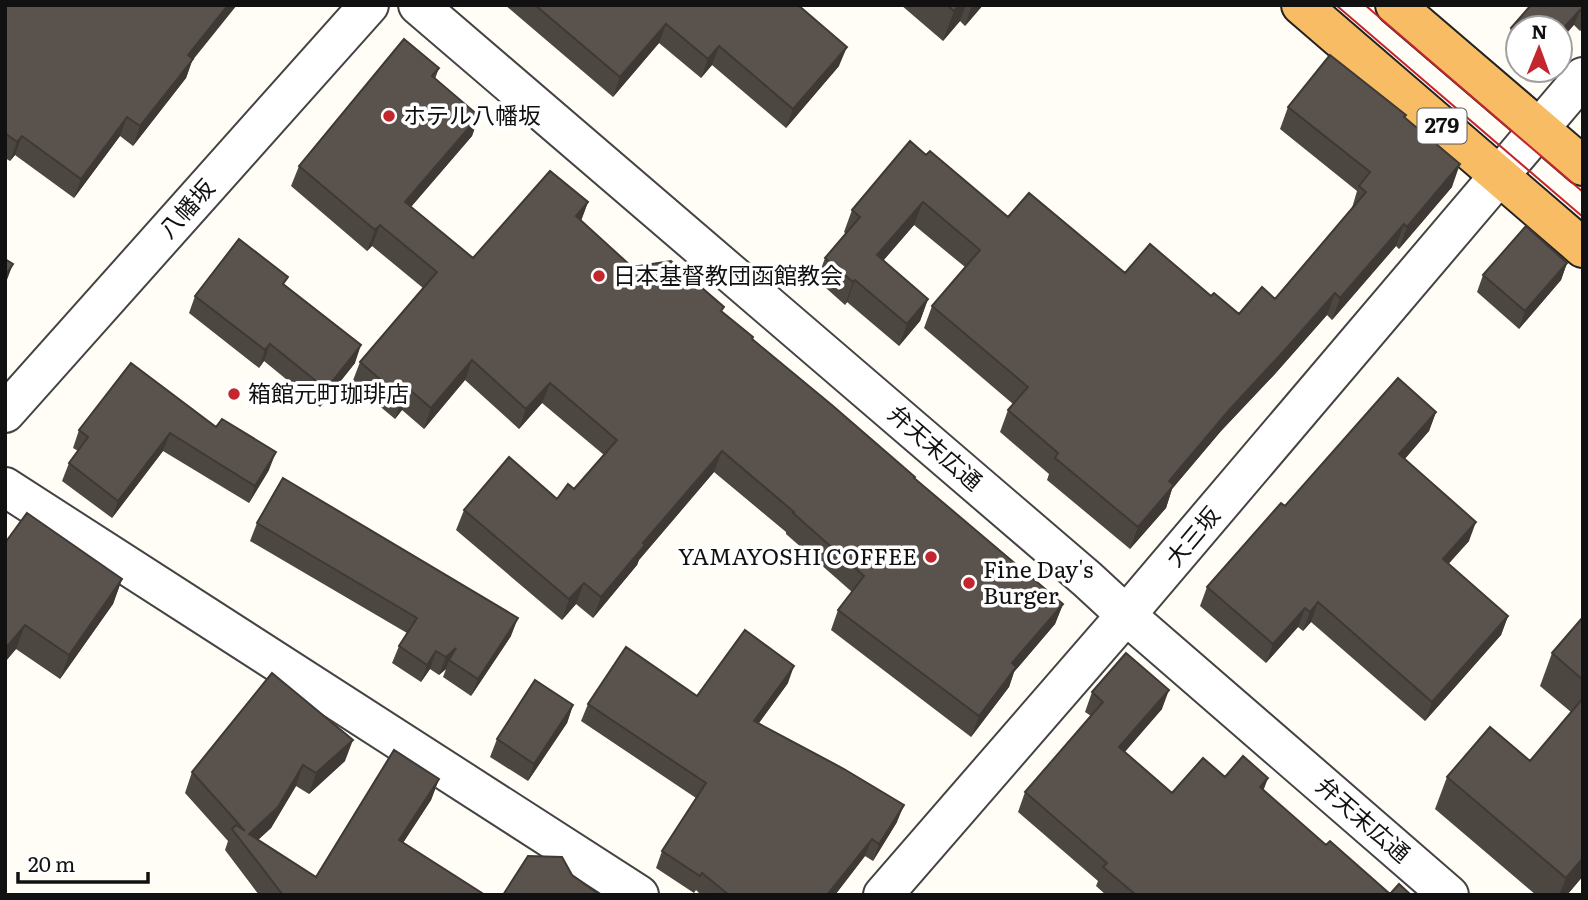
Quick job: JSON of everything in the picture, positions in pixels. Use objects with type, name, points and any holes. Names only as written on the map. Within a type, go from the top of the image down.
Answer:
[{"type":"highway","name":"279","points":[[1301,5],[1583,248]]},
{"type":"highway","name":"279","points":[[1395,5],[1583,166]]},
{"type":"street","name":"八幡坂","points":[[5,413],[369,5]]},
{"type":"street","name":"弁天末広通","points":[[418,5],[1066,561],[1449,895]]},
{"type":"street","name":"大三坂","points":[[883,895],[1126,615],[1583,77]]},
{"type":"street","points":[[5,487],[639,895]]},
{"type":"building","points":[[5,5],[228,5],[188,55],[193,59],[140,126],[127,117],[81,179],[22,136],[17,142],[5,133]]},
{"type":"building","points":[[535,5],[798,5],[847,47],[793,109],[719,46],[708,59],[666,24],[620,77]]},
{"type":"building","points":[[947,5],[959,5],[954,11]]},
{"type":"building","points":[[1531,5],[1583,5],[1583,13],[1580,10],[1574,17],[1574,14],[1523,14]]},
{"type":"building","points":[[404,39],[439,68],[432,76],[479,116],[405,202],[473,258],[550,171],[588,202],[576,216],[632,267],[671,261],[724,307],[721,311],[753,337],[752,339],[1063,604],[1012,663],[1016,667],[979,716],[838,610],[864,576],[722,451],[643,543],[645,545],[601,597],[584,583],[569,599],[464,510],[509,457],[557,499],[568,484],[574,489],[617,440],[550,383],[526,409],[472,360],[431,408],[410,390],[402,398],[360,362],[437,272],[380,225],[375,230],[299,166]]},
{"type":"building","points":[[1330,55],[1406,115],[1404,117],[1460,164],[1407,227],[1404,224],[1340,298],[1335,293],[1230,409],[1169,481],[1174,485],[1138,527],[1055,458],[1058,453],[1008,410],[1028,387],[932,306],[980,250],[923,202],[877,255],[928,299],[907,324],[825,258],[860,217],[852,210],[910,141],[926,155],[930,151],[1008,217],[1029,193],[1125,273],[1150,244],[1211,296],[1214,293],[1239,314],[1262,287],[1275,299],[1366,192],[1359,186],[1370,172],[1288,107]]},
{"type":"building","points":[[1526,226],[1567,263],[1525,311],[1483,275]]},
{"type":"building","points":[[239,239],[288,277],[283,284],[361,345],[326,389],[270,344],[265,350],[195,296]]},
{"type":"building","points":[[5,259],[13,264],[5,276]]},
{"type":"building","points":[[131,363],[216,427],[222,419],[276,452],[255,486],[170,433],[118,501],[69,463],[88,437],[79,430]]},
{"type":"building","points":[[1398,378],[1436,412],[1399,454],[1476,522],[1443,559],[1508,616],[1432,702],[1318,602],[1310,612],[1305,608],[1273,644],[1207,587],[1281,503],[1285,506]]},
{"type":"building","points":[[283,478],[518,618],[478,679],[449,660],[456,648],[446,657],[436,651],[427,665],[399,646],[417,618],[257,523]]},
{"type":"building","points":[[27,513],[122,579],[69,655],[25,625],[5,649],[5,543]]},
{"type":"building","points":[[1583,617],[1583,680],[1552,653]]},
{"type":"building","points":[[745,630],[794,666],[754,721],[904,805],[879,844],[872,839],[827,895],[729,895],[702,873],[700,876],[662,851],[706,783],[588,704],[626,647],[697,696]]},
{"type":"building","points":[[1126,653],[1169,690],[1119,747],[1172,793],[1203,758],[1225,777],[1243,756],[1268,778],[1260,787],[1326,845],[1330,841],[1390,894],[1399,884],[1411,895],[1136,895],[1103,867],[1107,863],[1025,792],[1103,702],[1092,692]]},
{"type":"building","points":[[272,673],[353,740],[316,773],[303,765],[278,807],[249,834],[316,877],[394,750],[439,779],[399,840],[485,895],[283,895],[232,829],[236,825],[245,831],[192,772]]},
{"type":"building","points":[[535,680],[573,705],[534,764],[497,739]]},
{"type":"building","points":[[1583,698],[1583,858],[1566,878],[1447,777],[1490,727],[1530,761]]},
{"type":"building","points":[[528,856],[562,857],[572,875],[600,895],[503,895]]},
{"type":"tram line","points":[[1336,5],[1583,217]]},
{"type":"tram line","points":[[1365,5],[1583,192]]},
{"type":"place","name":"ホテル八幡坂","points":[[389,116]]},
{"type":"place","name":"日本基督教団函館教会","points":[[599,276]]},
{"type":"place","name":"箱館元町珈琲店","points":[[234,394]]},
{"type":"place","name":"YAMAYOSHI COFFEE","points":[[931,557]]},
{"type":"place","name":"Fine Day's Burger","points":[[969,583]]}]
